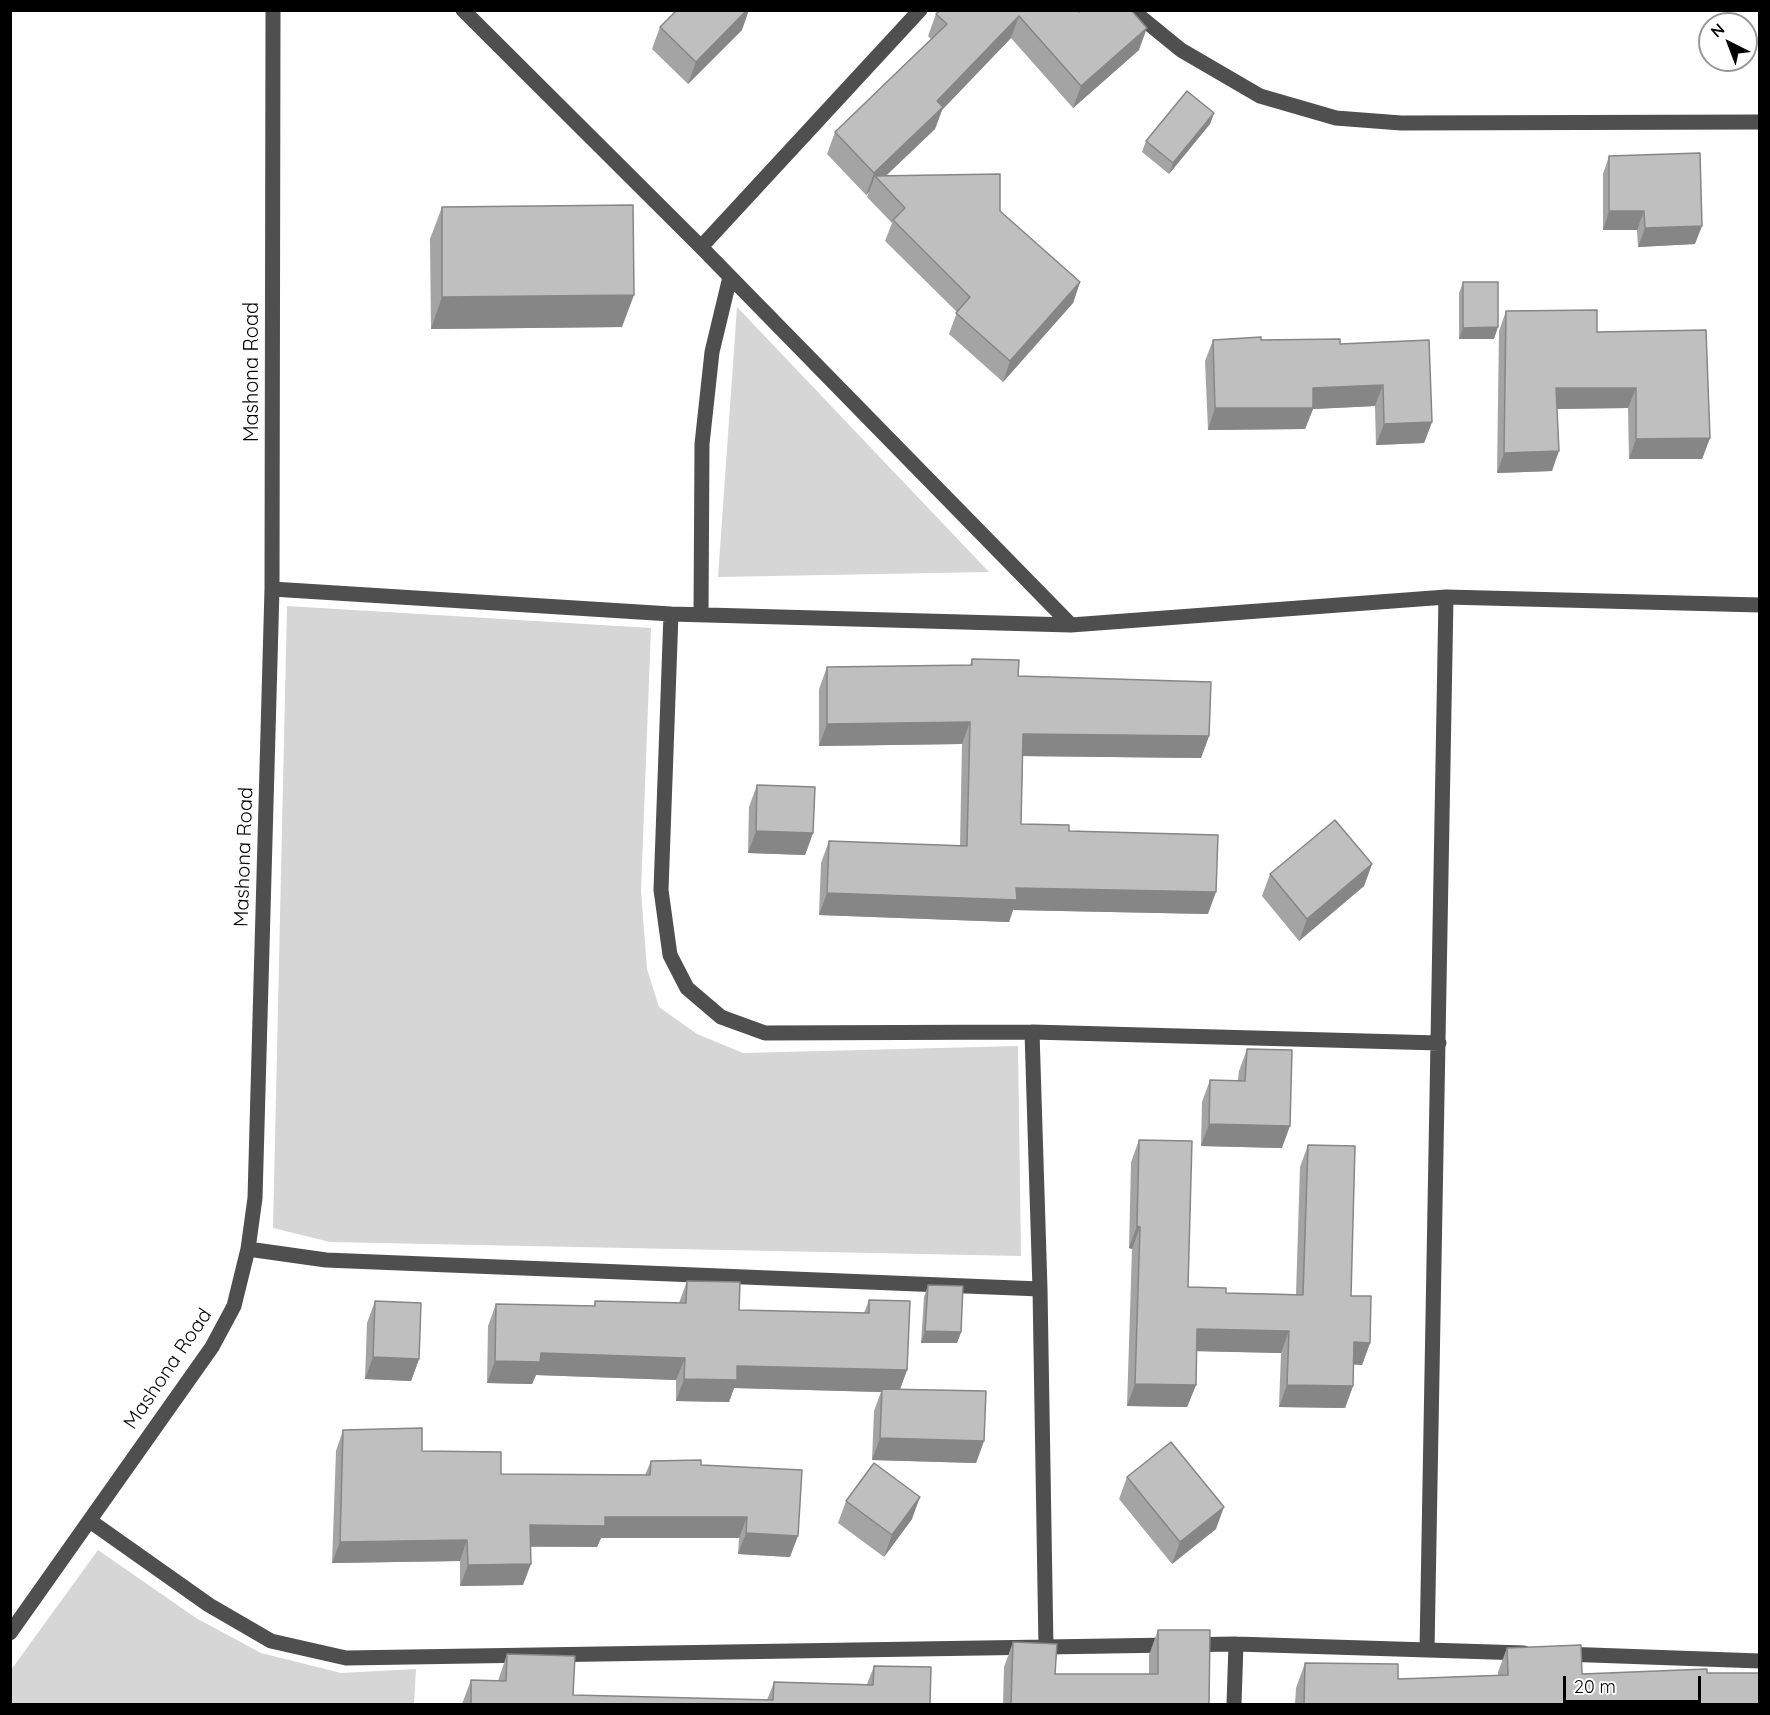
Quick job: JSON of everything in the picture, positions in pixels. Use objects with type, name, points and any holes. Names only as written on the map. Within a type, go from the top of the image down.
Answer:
[{"type":"street","name":"Mashona Road","points":[[10,1633],[212,1347],[234,1306],[248,1249],[255,1198],[272,589],[273,10]]},
{"type":"street","points":[[463,10],[701,247],[1071,625]]},
{"type":"street","points":[[701,247],[920,10]]},
{"type":"street","points":[[1132,10],[1181,50],[1260,96],[1336,118],[1401,123],[1760,122]]},
{"type":"street","points":[[701,615],[702,444],[712,351],[730,277]]},
{"type":"street","points":[[272,589],[672,614],[1071,625],[1446,597],[1760,605]]},
{"type":"street","points":[[1427,1650],[1446,597]]},
{"type":"street","points":[[672,614],[661,890],[670,955],[687,988],[721,1017],[765,1033],[1032,1032],[1439,1043]]},
{"type":"street","points":[[1032,1032],[1040,1289],[1046,1648]]},
{"type":"street","points":[[248,1249],[326,1260],[1040,1289]]},
{"type":"street","points":[[90,1521],[209,1605],[272,1641],[346,1658],[1236,1644],[1760,1661]]},
{"type":"street","points":[[1234,1704],[1236,1644]]},
{"type":"shaded area","points":[[737,307],[989,572],[718,577]]},
{"type":"shaded area","points":[[287,606],[651,628],[641,891],[647,969],[659,1007],[697,1034],[743,1053],[1018,1046],[1021,1256],[330,1242],[273,1228]]},
{"type":"shaded area","points":[[98,1550],[196,1618],[261,1653],[341,1673],[416,1669],[414,1704],[11,1704],[11,1670]]},
{"type":"building","points":[[677,10],[747,10],[696,62],[660,27]]},
{"type":"building","points":[[940,10],[1078,10],[1079,12],[1081,10],[1131,10],[1147,28],[1081,86],[1019,16],[937,101],[943,107],[874,173],[835,132],[947,24],[936,14]]},
{"type":"building","points":[[1187,91],[1214,113],[1173,163],[1146,141]]},
{"type":"building","points":[[1700,153],[1702,226],[1645,228],[1644,211],[1609,211],[1609,156]]},
{"type":"building","points":[[1000,174],[1000,211],[1080,282],[1010,361],[956,313],[970,297],[893,220],[905,208],[875,176]]},
{"type":"building","points":[[633,205],[634,295],[442,297],[442,207]]},
{"type":"building","points":[[1463,282],[1498,282],[1498,327],[1463,328]]},
{"type":"building","points":[[1597,310],[1597,332],[1706,330],[1710,438],[1636,439],[1636,388],[1556,388],[1559,451],[1504,453],[1506,311]]},
{"type":"building","points":[[1261,337],[1261,340],[1340,339],[1340,344],[1429,340],[1432,422],[1384,424],[1383,385],[1313,388],[1313,408],[1215,408],[1213,340]]},
{"type":"building","points":[[972,659],[1019,660],[1018,676],[1211,682],[1209,736],[1023,734],[1021,824],[1069,825],[1069,831],[1218,835],[1216,892],[1016,888],[1017,900],[827,893],[829,841],[967,846],[970,722],[827,724],[827,667],[972,665]]},
{"type":"building","points":[[757,785],[815,787],[813,833],[756,831]]},
{"type":"building","points":[[1335,820],[1372,864],[1307,919],[1270,874]]},
{"type":"building","points":[[1247,1049],[1292,1050],[1290,1126],[1209,1124],[1210,1080],[1245,1081]]},
{"type":"building","points":[[1139,1140],[1192,1141],[1188,1287],[1226,1288],[1226,1293],[1303,1295],[1308,1145],[1355,1146],[1351,1296],[1371,1296],[1370,1343],[1354,1342],[1353,1386],[1287,1385],[1289,1331],[1197,1329],[1196,1385],[1135,1384],[1140,1227],[1137,1226]]},
{"type":"building","points":[[687,1281],[740,1282],[739,1310],[869,1313],[869,1300],[910,1301],[907,1370],[737,1366],[737,1380],[684,1379],[685,1358],[541,1353],[540,1362],[495,1361],[496,1304],[595,1306],[595,1301],[686,1303]]},
{"type":"building","points":[[928,1285],[963,1286],[961,1332],[925,1331]]},
{"type":"building","points":[[375,1301],[421,1303],[419,1359],[373,1357]]},
{"type":"building","points":[[882,1389],[986,1391],[984,1441],[880,1438]]},
{"type":"building","points":[[422,1428],[422,1451],[501,1452],[501,1474],[650,1475],[651,1461],[701,1460],[701,1465],[802,1470],[798,1536],[746,1533],[747,1517],[605,1517],[605,1526],[530,1525],[531,1564],[468,1565],[467,1540],[340,1542],[343,1430]]},
{"type":"building","points":[[1171,1442],[1224,1507],[1180,1542],[1127,1477]]},
{"type":"building","points":[[874,1463],[920,1497],[892,1535],[846,1501]]},
{"type":"building","points":[[1158,1630],[1210,1630],[1209,1704],[1011,1704],[1013,1642],[1057,1644],[1055,1674],[1158,1674]]},
{"type":"building","points":[[1581,1645],[1582,1674],[1707,1669],[1707,1673],[1760,1673],[1760,1704],[1304,1704],[1305,1663],[1398,1664],[1398,1679],[1508,1675],[1507,1648]]},
{"type":"building","points":[[507,1654],[575,1656],[573,1695],[773,1700],[774,1682],[873,1685],[874,1666],[931,1667],[930,1704],[471,1704],[471,1680],[506,1681]]}]
